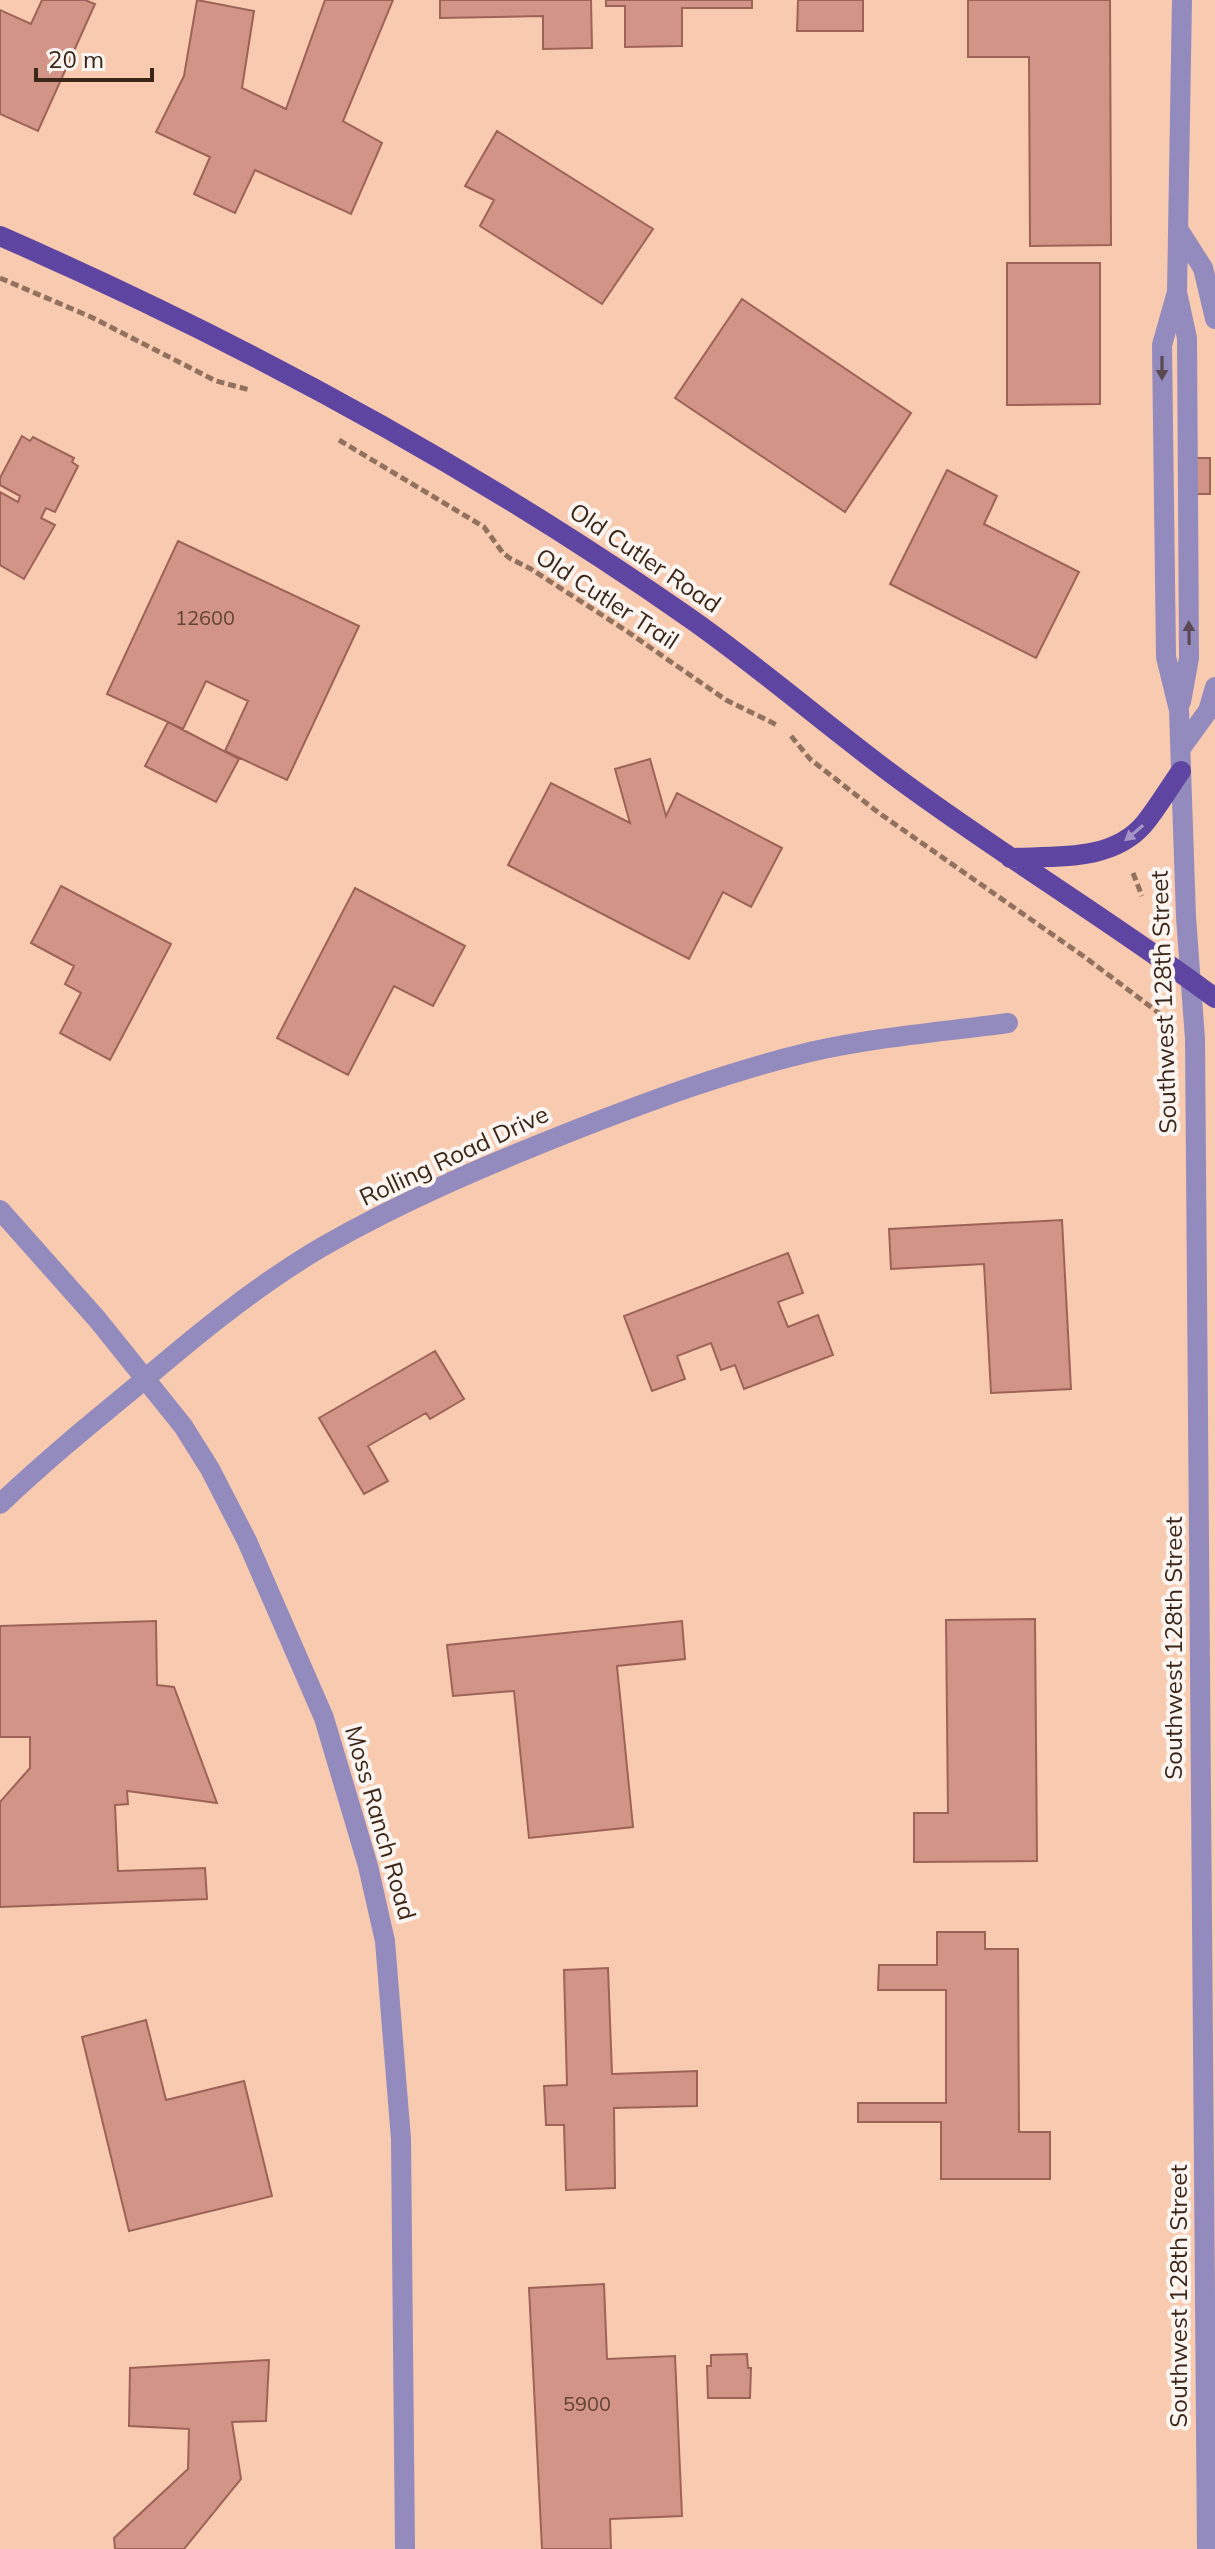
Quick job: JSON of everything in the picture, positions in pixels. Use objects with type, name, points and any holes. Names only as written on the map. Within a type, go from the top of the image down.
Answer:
[{"type":"main road","name":"Old Cutler Road","points":[[0,236],[200,329],[298,381],[438,457],[576,542],[691,618],[899,779],[1215,998]]},
{"type":"main road","points":[[1010,858],[1073,856],[1119,845],[1146,822],[1181,771]]},
{"type":"street","name":"Southwest 128th Street","points":[[1182,0],[1177,292],[1162,345],[1162,479],[1166,657],[1179,710],[1186,917],[1196,1055],[1207,2549]]},
{"type":"street","points":[[1178,229],[1203,268],[1215,319]]},
{"type":"street","points":[[1181,748],[1208,711],[1215,687]]},
{"type":"street","name":"Rolling Road Drive","points":[[0,1504],[213,1322],[323,1247],[421,1196],[521,1151],[656,1099],[747,1069],[864,1042],[1008,1023]]},
{"type":"street","name":"Moss Ranch Road","points":[[0,1210],[71,1288],[183,1426],[210,1469],[247,1541],[324,1718],[368,1866],[385,1941],[401,2139],[405,2549]]},
{"type":"path","points":[[0,278],[91,317],[216,381],[259,395]]},
{"type":"path","name":"Old Cutler Trail","points":[[332,435],[484,527],[503,553],[625,630],[726,700],[779,726]]},
{"type":"path","points":[[790,734],[810,759],[879,813],[1086,958],[1158,1013]]},
{"type":"path","points":[[1133,873],[1142,896]]},
{"type":"building","points":[[42,0],[85,0],[95,4],[38,131],[0,114],[0,10],[31,24]]},
{"type":"building","points":[[197,0],[254,11],[242,88],[286,109],[325,0],[393,0],[343,121],[382,143],[351,214],[255,170],[235,213],[194,194],[210,157],[156,132],[184,76]]},
{"type":"building","points":[[440,0],[591,0],[592,48],[543,49],[543,16],[440,18]]},
{"type":"building","points":[[606,0],[752,0],[752,8],[682,8],[682,46],[625,47],[625,6],[606,6]]},
{"type":"building","points":[[798,0],[863,0],[863,31],[797,31]]},
{"type":"building","points":[[968,0],[1110,0],[1111,245],[1030,246],[1029,57],[968,57]]},
{"type":"building","points":[[497,131],[653,229],[602,304],[480,226],[494,200],[465,186]]},
{"type":"building","points":[[1007,263],[1100,263],[1100,404],[1007,405]]},
{"type":"building","points":[[742,299],[911,413],[845,512],[675,398]]},
{"type":"building","points":[[22,436],[30,441],[33,437],[74,458],[72,462],[78,466],[55,512],[46,508],[41,518],[55,525],[24,579],[0,565],[0,492],[18,502],[20,496],[0,485],[0,478]]},
{"type":"building","points":[[1196,458],[1210,458],[1210,494],[1195,494]]},
{"type":"building","points":[[947,470],[997,496],[984,524],[1079,572],[1036,658],[890,584]]},
{"type":"building","points":[[178,541],[359,626],[287,780],[225,751],[248,701],[206,681],[183,729],[107,694]]},
{"type":"building","points":[[168,722],[239,759],[216,802],[145,766]]},
{"type":"building","points":[[650,759],[666,816],[677,793],[782,848],[751,907],[723,892],[689,959],[508,865],[551,783],[630,823],[615,769]]},
{"type":"building","points":[[61,886],[171,944],[110,1060],[60,1033],[81,993],[65,984],[74,966],[31,943]]},
{"type":"building","points":[[355,888],[465,946],[433,1006],[394,986],[348,1075],[277,1038]]},
{"type":"building","points":[[1062,1220],[1071,1389],[991,1393],[984,1264],[891,1269],[889,1229]]},
{"type":"building","points":[[788,1253],[803,1293],[778,1302],[788,1327],[818,1315],[833,1355],[744,1389],[735,1365],[721,1370],[711,1343],[677,1356],[685,1379],[652,1391],[624,1316]]},
{"type":"building","points":[[435,1351],[464,1399],[430,1419],[426,1413],[368,1446],[388,1481],[364,1494],[319,1418]]},
{"type":"building","points":[[1035,1619],[1037,1861],[914,1862],[914,1813],[948,1813],[946,1620]]},
{"type":"building","points":[[156,1621],[157,1685],[174,1687],[217,1803],[127,1791],[128,1804],[115,1805],[118,1871],[205,1868],[207,1899],[0,1907],[0,1802],[30,1768],[30,1737],[0,1737],[0,1626]]},
{"type":"building","points":[[682,1621],[685,1659],[617,1666],[633,1827],[529,1838],[514,1691],[453,1696],[447,1645]]},
{"type":"building","points":[[937,1932],[985,1932],[985,1949],[1018,1949],[1019,2132],[1050,2132],[1050,2179],[941,2179],[941,2122],[858,2122],[858,2103],[946,2103],[946,1990],[878,1990],[879,1965],[937,1965]]},
{"type":"building","points":[[608,1968],[612,2074],[697,2071],[697,2106],[614,2108],[615,2188],[566,2190],[564,2125],[546,2125],[544,2086],[567,2085],[564,1970]]},
{"type":"building","points":[[146,2020],[166,2100],[244,2081],[272,2196],[129,2231],[82,2037]]},
{"type":"building","points":[[604,2284],[607,2359],[675,2356],[682,2516],[610,2519],[611,2549],[542,2549],[529,2288]]},
{"type":"building","points":[[747,2354],[748,2368],[751,2368],[750,2398],[708,2398],[707,2366],[711,2366],[711,2355]]},
{"type":"building","points":[[269,2360],[266,2421],[232,2422],[241,2479],[184,2549],[115,2549],[114,2538],[188,2469],[189,2429],[129,2426],[130,2368]]}]
